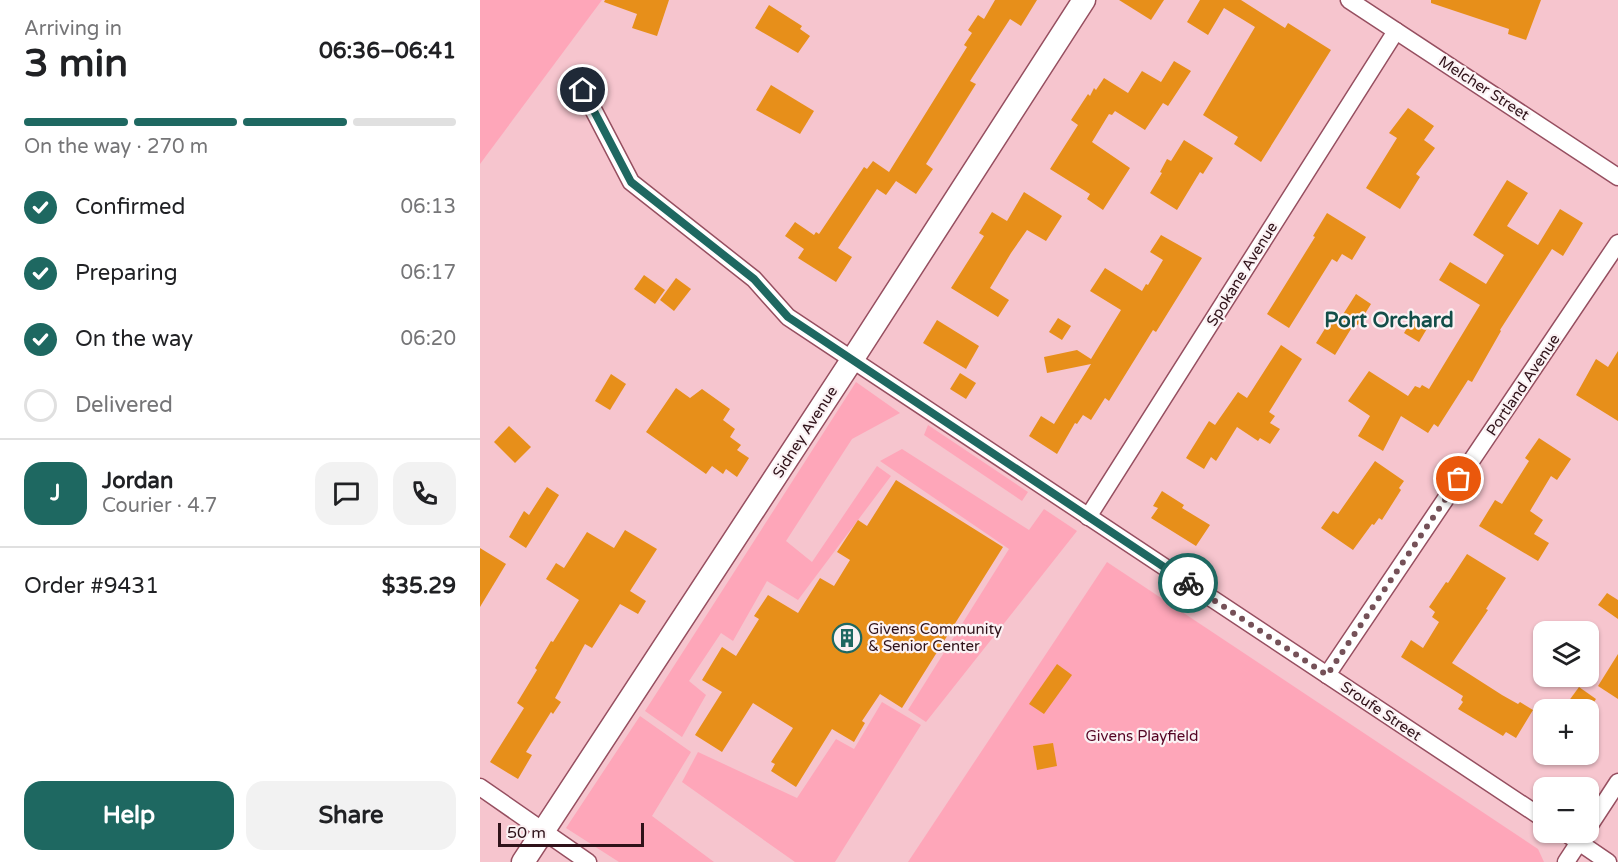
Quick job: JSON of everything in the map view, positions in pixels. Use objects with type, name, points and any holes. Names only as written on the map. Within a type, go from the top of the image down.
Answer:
[{"type":"main road","name":"Sidney Avenue","points":[[523,862],[852,360],[1084,0]]},
{"type":"street","name":"Melcher Street","points":[[1349,0],[1618,177]]},
{"type":"street","name":"Spokane Avenue","points":[[1088,517],[1396,31]]},
{"type":"street","name":"Sroufe Street","points":[[583,90],[631,182],[754,279],[788,317],[1533,812]]},
{"type":"street","name":"Portland Avenue","points":[[1327,675],[1618,243]]},
{"type":"street","points":[[1599,811],[1618,782]]},
{"type":"street","points":[[480,787],[588,862]]},
{"type":"street","points":[[1566,862],[1578,843]]},
{"type":"street","points":[[1588,843],[1608,862]]},
{"type":"green space","points":[[480,0],[602,0],[480,164]]},
{"type":"green space","points":[[856,382],[900,413],[852,439],[786,541],[812,562],[877,466],[891,476],[798,600],[767,581],[733,641],[721,633],[689,681],[706,695],[682,737],[645,711]]},
{"type":"green space","points":[[928,425],[1028,492],[1022,501],[924,435]]},
{"type":"green space","points":[[902,449],[1029,530],[1044,509],[1077,531],[926,722],[908,710],[1009,549],[880,461]]},
{"type":"green space","name":"Givens Playfield","points":[[1107,562],[1538,849],[1544,862],[908,862]]},
{"type":"green space","points":[[882,702],[921,725],[835,862],[795,862],[682,782],[698,752],[797,798],[836,739],[854,749]]},
{"type":"green space","points":[[640,716],[691,752],[652,816],[714,862],[619,862],[566,828]]},
{"type":"building","points":[[605,0],[669,0],[657,36],[632,28],[637,14],[604,2]]},
{"type":"building","points":[[995,0],[1037,0],[1021,26],[1010,19],[970,81],[976,84],[926,164],[933,169],[916,194],[896,181],[886,195],[877,189],[838,248],[852,257],[836,282],[798,258],[804,249],[785,236],[795,222],[814,235],[816,232],[819,234],[864,167],[867,169],[873,161],[889,172],[967,47],[964,45],[972,33],[968,30],[978,15],[984,19]]},
{"type":"building","points":[[1119,0],[1164,0],[1151,20]]},
{"type":"building","points":[[1200,0],[1241,0],[1285,28],[1288,23],[1331,50],[1261,162],[1234,144],[1238,137],[1203,115],[1255,27],[1224,8],[1208,35],[1187,22]]},
{"type":"building","points":[[1431,0],[1541,0],[1526,40],[1508,34],[1509,29],[1431,3]]},
{"type":"building","points":[[769,5],[802,26],[800,29],[810,36],[798,53],[755,28]]},
{"type":"building","points":[[1174,61],[1191,71],[1168,106],[1163,103],[1145,130],[1115,111],[1112,115],[1109,114],[1092,142],[1130,168],[1103,210],[1087,199],[1090,194],[1050,169],[1078,125],[1071,120],[1088,94],[1090,96],[1094,88],[1096,90],[1104,78],[1128,93],[1142,71],[1161,82]]},
{"type":"building","points":[[771,85],[814,111],[800,134],[756,110]]},
{"type":"building","points":[[1408,108],[1434,126],[1424,140],[1435,148],[1416,174],[1420,177],[1400,209],[1366,188],[1397,138],[1389,133]]},
{"type":"building","points":[[1184,140],[1213,158],[1203,174],[1200,172],[1177,210],[1150,193],[1167,159],[1171,161]]},
{"type":"building","points":[[1507,180],[1528,193],[1507,226],[1538,245],[1560,209],[1583,223],[1563,256],[1552,249],[1500,330],[1472,382],[1468,380],[1438,427],[1434,424],[1428,433],[1401,416],[1383,451],[1358,436],[1370,416],[1348,401],[1369,371],[1408,396],[1415,386],[1420,388],[1422,385],[1429,389],[1480,305],[1439,280],[1450,262],[1486,284],[1504,255],[1473,235]]},
{"type":"building","points":[[1024,192],[1062,216],[1046,241],[1027,230],[1011,253],[990,288],[1009,300],[998,317],[951,288],[984,236],[979,233],[992,212],[1007,221]]},
{"type":"building","points":[[1327,213],[1366,237],[1352,260],[1342,254],[1337,262],[1332,259],[1289,328],[1267,314],[1315,237],[1313,236]]},
{"type":"building","points":[[1161,235],[1202,258],[1156,332],[1153,330],[1109,401],[1105,398],[1091,420],[1083,415],[1077,424],[1075,423],[1057,454],[1029,436],[1041,416],[1054,424],[1091,364],[1047,373],[1044,357],[1077,350],[1091,359],[1121,310],[1090,291],[1105,268],[1142,291],[1163,260],[1150,252]]},
{"type":"building","points":[[644,275],[665,290],[655,304],[634,289]]},
{"type":"building","points":[[676,278],[691,289],[674,311],[660,300]]},
{"type":"building","points":[[1356,294],[1371,304],[1358,325],[1351,322],[1354,324],[1335,355],[1316,343],[1336,311],[1342,316]]},
{"type":"building","points":[[1058,318],[1071,326],[1062,340],[1049,332]]},
{"type":"building","points":[[1413,318],[1428,327],[1419,342],[1404,333]]},
{"type":"building","points":[[937,320],[979,346],[966,369],[923,343]]},
{"type":"building","points":[[1281,345],[1302,359],[1269,412],[1275,416],[1270,423],[1280,429],[1270,444],[1260,438],[1258,441],[1237,427],[1216,461],[1211,457],[1204,469],[1186,458],[1209,421],[1215,425],[1238,392],[1247,398]]},
{"type":"building","points":[[1618,351],[1618,421],[1576,395],[1596,359],[1608,367]]},
{"type":"building","points":[[960,373],[976,383],[966,399],[950,389]]},
{"type":"building","points":[[611,374],[626,384],[610,410],[595,401]]},
{"type":"building","points":[[676,388],[690,398],[702,389],[730,409],[723,420],[735,429],[730,437],[741,445],[737,450],[749,458],[737,477],[726,469],[723,474],[712,466],[706,474],[646,432]]},
{"type":"building","points":[[509,426],[531,447],[515,463],[494,442]]},
{"type":"building","points":[[1539,438],[1571,459],[1557,480],[1551,476],[1530,511],[1543,520],[1534,534],[1549,543],[1538,561],[1479,526],[1495,500],[1502,504],[1529,461],[1525,458]]},
{"type":"building","points":[[1375,461],[1404,481],[1399,488],[1401,490],[1382,520],[1379,518],[1374,525],[1372,524],[1353,550],[1321,528],[1333,511],[1338,514]]},
{"type":"building","name":"Givens Community & Senior Center","points":[[896,480],[1003,547],[902,708],[880,694],[862,721],[865,723],[854,742],[832,729],[796,787],[771,771],[775,764],[771,762],[793,728],[753,703],[722,752],[695,735],[722,692],[702,680],[722,647],[736,656],[759,619],[754,616],[768,595],[798,613],[820,578],[834,586],[850,560],[837,552],[858,520],[867,526]]},
{"type":"building","points":[[547,487],[559,495],[526,548],[509,537],[524,511],[529,515]]},
{"type":"building","points":[[1162,491],[1184,505],[1182,508],[1210,525],[1196,546],[1151,518],[1158,508],[1153,506]]},
{"type":"building","points":[[625,530],[657,549],[630,591],[646,601],[638,614],[620,604],[592,648],[585,644],[555,698],[561,702],[553,714],[551,712],[526,752],[532,755],[518,779],[490,762],[524,708],[517,703],[537,670],[535,668],[579,600],[546,579],[556,563],[564,568],[587,532],[614,548]]},
{"type":"building","points":[[480,548],[506,564],[480,607]]},
{"type":"building","points":[[1467,554],[1506,578],[1486,609],[1488,610],[1452,663],[1502,695],[1533,710],[1516,738],[1506,732],[1503,736],[1458,709],[1463,702],[1461,700],[1463,696],[1401,657],[1411,640],[1423,648],[1439,622],[1432,617],[1435,612],[1429,607],[1446,582],[1448,583]]},
{"type":"building","points":[[1607,593],[1618,600],[1618,619],[1598,605]]},
{"type":"building","points":[[1618,654],[1618,699],[1599,684]]},
{"type":"building","points":[[1057,664],[1072,675],[1044,714],[1029,704]]},
{"type":"building","points":[[1579,687],[1596,699],[1570,699]]},
{"type":"building","points":[[1053,743],[1057,766],[1037,770],[1033,746]]},
{"type":"way so far","points":[[1188,583],[1327,675],[1459,479]]},
{"type":"place","name":"Givens Community & Senior Center","points":[[847,638]]},
{"type":"district","name":"Port Orchard","points":[[1389,320]]},
{"type":"route","points":[[583,90],[631,182],[754,279],[788,317],[1188,583]]}]
